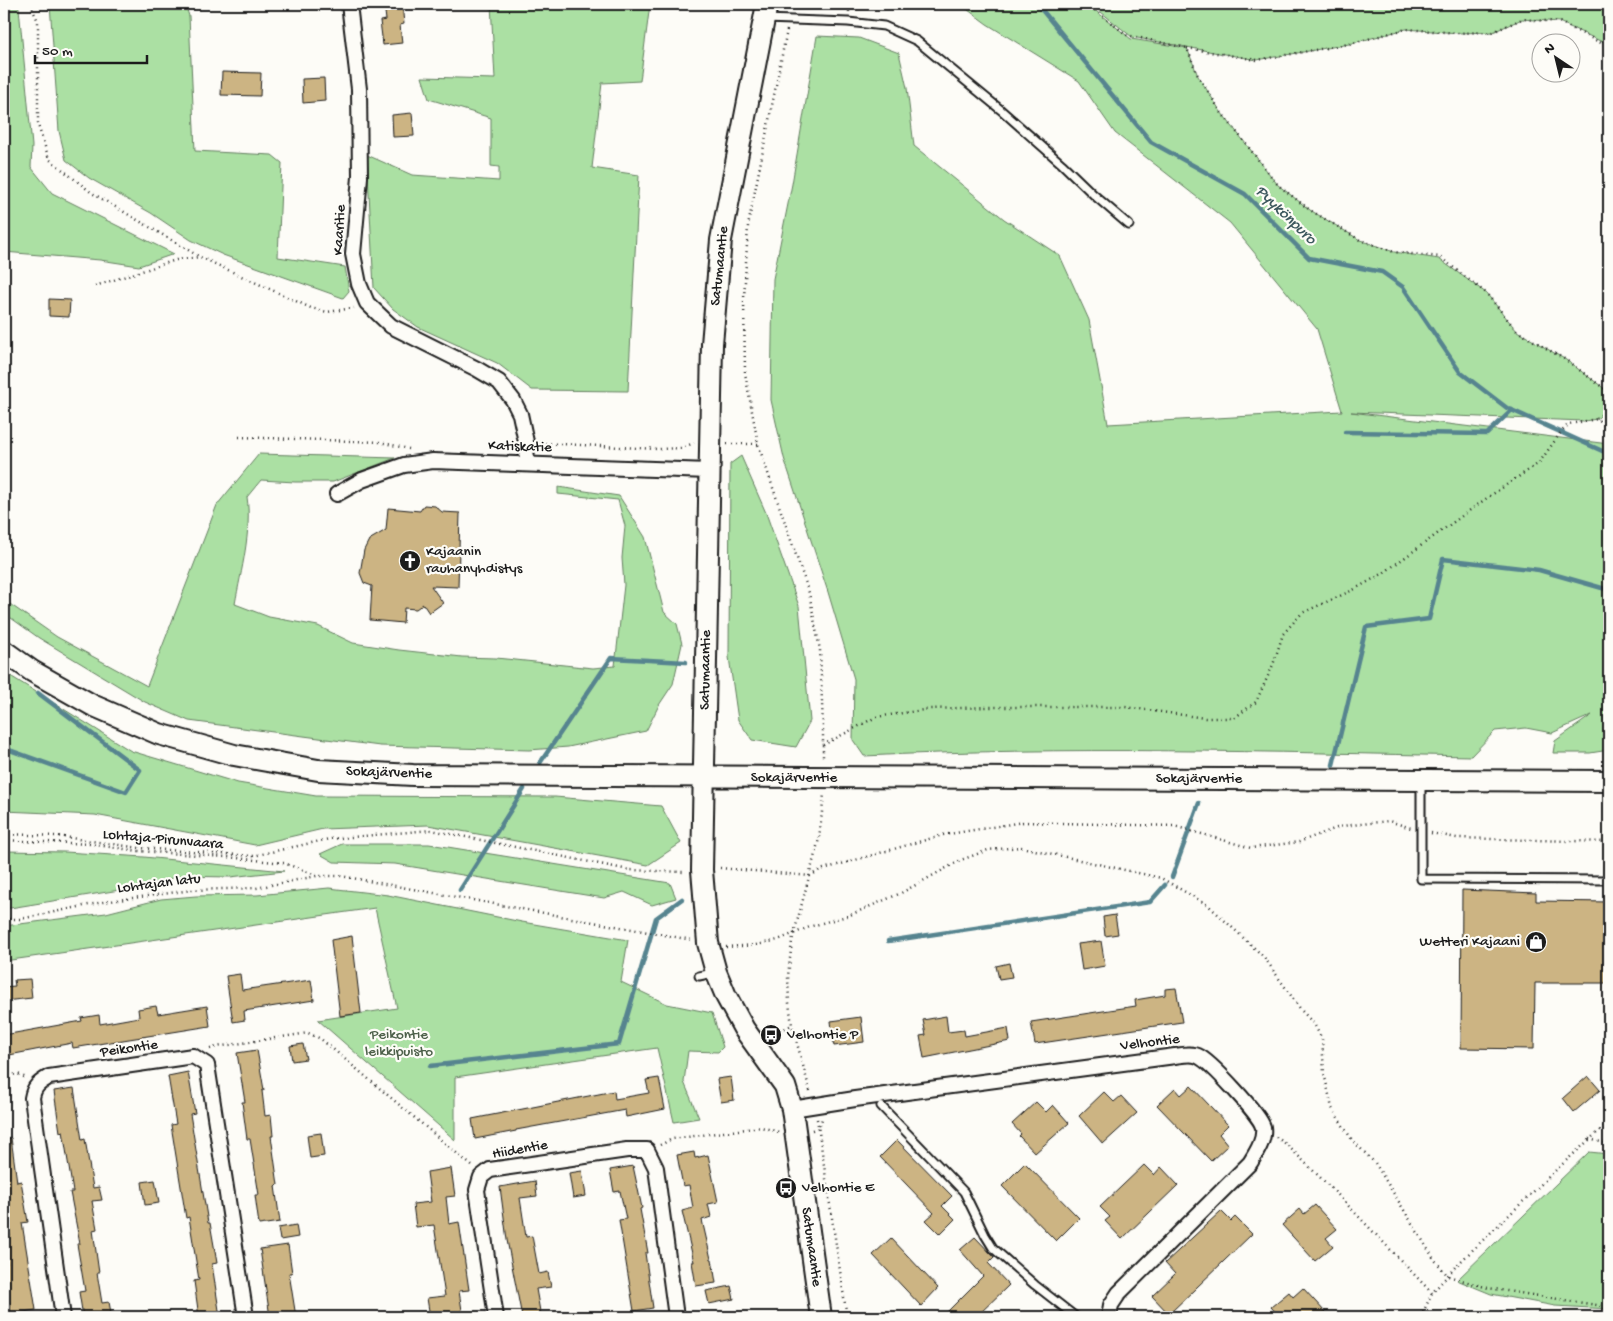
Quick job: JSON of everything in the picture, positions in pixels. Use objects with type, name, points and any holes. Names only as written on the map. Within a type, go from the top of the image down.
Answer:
[{"type":"street","name":"Kaaritie","points":[[349,4],[359,89],[360,177],[353,254],[359,284],[367,303],[391,326],[499,382],[513,400],[520,414],[526,442],[527,463]]},
{"type":"street","name":"Satumaantie","points":[[766,12],[721,240],[712,344],[702,870],[708,943],[707,974],[726,996],[744,1029],[785,1086],[792,1109],[821,1317]]},
{"type":"street","name":"Katiskatie","points":[[337,494],[362,480],[404,465],[433,461],[709,471]]},
{"type":"street","name":"Sokajärventie","points":[[4,651],[32,671],[92,705],[160,734],[234,755],[318,770],[413,775],[1609,781]]},
{"type":"street","name":"Velhontie","points":[[792,1109],[1187,1055],[1197,1056],[1208,1063],[1255,1113],[1263,1128]]},
{"type":"street","name":"Peikontie","points":[[37,1084],[49,1077],[193,1056]]},
{"type":"street","points":[[193,1056],[207,1065],[246,1317]]},
{"type":"street","points":[[37,1084],[33,1089],[32,1098],[63,1317]]},
{"type":"street","points":[[1109,1317],[1111,1305],[1119,1293],[1250,1163],[1260,1146],[1263,1128]]},
{"type":"street","name":"Hiidentie","points":[[496,1317],[478,1190],[481,1177],[490,1170],[627,1150],[647,1150]]},
{"type":"street","points":[[647,1150],[656,1168],[676,1317]]},
{"type":"lane","points":[[766,12],[788,21],[848,22],[884,26],[917,41],[1001,110],[1129,225]]},
{"type":"lane","points":[[1421,780],[1421,879],[1609,880]]},
{"type":"lane","points":[[881,1106],[964,1192],[984,1234],[994,1248],[1035,1285],[1076,1317]]},
{"type":"path","points":[[30,4],[38,21],[38,125],[49,159],[92,193],[200,257],[310,308],[327,312],[350,310],[367,303]]},
{"type":"path","points":[[1087,4],[1127,35],[1257,60],[1349,44],[1406,29],[1458,33],[1492,32],[1522,19],[1559,22],[1609,47]]},
{"type":"path","points":[[788,21],[748,226],[744,299],[745,373],[758,444],[809,593],[820,650],[823,757]]},
{"type":"path","points":[[1187,48],[1198,76],[1221,112],[1278,186],[1310,210],[1360,240],[1394,252],[1440,257],[1486,292],[1517,331],[1566,360],[1609,392]]},
{"type":"path","points":[[95,286],[176,260],[200,257]]},
{"type":"path","points":[[823,745],[876,717],[930,709],[989,706],[1125,707],[1206,718],[1234,718],[1256,702],[1273,665],[1283,634],[1302,613],[1353,590],[1382,574],[1484,500],[1539,463],[1569,424],[1597,419],[1609,407]]},
{"type":"path","points":[[1597,419],[1609,426]]},
{"type":"path","points":[[238,437],[380,442],[412,450],[433,461]]},
{"type":"path","points":[[526,442],[658,449],[681,448],[695,443],[758,444]]},
{"type":"path","points":[[825,788],[821,809],[819,839],[794,934],[788,976],[789,1002],[792,1026],[819,1128],[847,1317]]},
{"type":"path","points":[[4,834],[56,836],[140,848],[253,856],[329,839],[431,830],[629,870],[686,872],[725,868],[810,876],[820,870],[943,835],[1023,822],[1174,826],[1251,848],[1299,842],[1342,826],[1389,821],[1421,831],[1457,838],[1609,842]]},
{"type":"path","name":"Lohtaja-Pirunvaara","points":[[4,840],[69,842],[138,852],[226,857],[284,863],[317,876]]},
{"type":"path","points":[[317,876],[341,876],[369,880],[723,947],[756,945],[778,940],[858,911],[901,893],[961,860],[988,850],[1021,847],[1162,878],[1208,905],[1264,957],[1301,1010],[1314,1024],[1322,1039],[1324,1073],[1332,1108],[1352,1140],[1375,1163],[1434,1259],[1448,1276],[1488,1288],[1609,1307]]},
{"type":"path","name":"Lohtajan latu","points":[[4,918],[20,919],[103,902],[192,890],[256,888],[317,876]]},
{"type":"path","points":[[771,1035],[792,1026]]},
{"type":"path","points":[[193,1056],[216,1047],[308,1032],[321,1039],[470,1163],[481,1177]]},
{"type":"path","points":[[4,1076],[18,1074],[37,1084]]},
{"type":"path","points":[[1421,1317],[1432,1293],[1448,1276],[1589,1139],[1609,1122]]},
{"type":"path","points":[[647,1150],[672,1139],[761,1127],[778,1132],[794,1132],[819,1128]]},
{"type":"path","points":[[1263,1128],[1286,1144],[1432,1293]]},
{"type":"path","points":[[1589,1139],[1609,1144]]},
{"type":"green space","points":[[4,4],[18,4],[19,8],[32,146],[31,167],[52,193],[174,254],[139,266],[100,260],[4,252]]},
{"type":"green space","points":[[50,4],[185,4],[189,16],[195,151],[272,155],[282,163],[278,257],[345,267],[349,291],[343,298],[223,255],[191,240],[151,213],[89,178],[66,160],[59,131]]},
{"type":"green space","points":[[491,4],[650,4],[640,81],[602,83],[592,168],[639,175],[628,391],[532,390],[497,363],[418,327],[393,309],[374,288],[367,155],[412,175],[499,181],[499,167],[491,166],[491,118],[429,99],[422,77],[495,79]]},
{"type":"green space","points":[[960,4],[1087,4],[1131,39],[1187,48],[1198,76],[1221,112],[1278,185],[1310,210],[1360,240],[1394,252],[1439,259],[1486,293],[1517,331],[1566,360],[1609,392],[1609,407],[1597,419],[1584,421],[1351,412],[1609,444],[1609,750],[1590,753],[1553,753],[1555,741],[1592,715],[1552,733],[1526,728],[1495,731],[1471,756],[1016,751],[864,756],[853,740],[854,679],[784,458],[771,400],[773,279],[792,184],[817,36],[859,38],[899,53],[907,88],[914,146],[1004,219],[1060,256],[1089,320],[1108,424],[1342,411],[1317,329],[1230,223],[1115,133],[1079,81],[987,24]]},
{"type":"green space","points":[[1091,4],[1609,4],[1609,45],[1559,22],[1522,19],[1493,32],[1458,33],[1406,29],[1349,44],[1257,60],[1132,37]]},
{"type":"green space","points":[[259,454],[395,458],[333,482],[261,480],[247,497],[247,537],[235,604],[269,617],[318,626],[353,643],[399,650],[593,668],[615,666],[624,585],[622,558],[625,526],[618,500],[558,494],[558,487],[619,496],[645,537],[664,612],[677,624],[682,644],[673,684],[659,705],[646,731],[568,747],[529,750],[380,746],[189,721],[145,702],[39,638],[4,613],[4,600],[57,637],[147,686],[217,505]]},
{"type":"green space","points":[[741,456],[766,513],[799,606],[810,721],[796,747],[752,740],[738,720],[729,657],[730,464]]},
{"type":"green space","points":[[4,672],[131,751],[238,783],[316,796],[555,797],[661,806],[681,843],[648,865],[428,825],[323,829],[255,845],[95,815],[4,811]]},
{"type":"green space","points":[[342,844],[429,844],[670,883],[676,898],[652,905],[624,892],[604,898],[395,864],[334,862],[320,854]]},
{"type":"green space","points":[[4,851],[65,852],[144,857],[284,871],[230,877],[177,876],[156,884],[4,909]]},
{"type":"green space","name":"Peikontie leikkipuisto","points":[[329,888],[388,895],[522,922],[628,940],[621,982],[667,1004],[712,1013],[723,1047],[718,1052],[688,1051],[684,1082],[699,1118],[674,1122],[657,1048],[455,1077],[455,1140],[318,1020],[397,1008],[375,908],[4,961],[4,926],[106,913],[161,899],[196,896],[257,895]]},
{"type":"green space","points":[[1589,1152],[1609,1154],[1609,1309],[1555,1306],[1491,1294],[1457,1280]]},
{"type":"building","points":[[384,4],[402,4],[404,24],[400,25],[402,43],[383,45],[380,21],[386,20]]},
{"type":"building","points":[[222,72],[261,73],[260,96],[221,95]]},
{"type":"building","points":[[324,78],[325,101],[303,103],[302,79]]},
{"type":"building","points":[[412,113],[414,136],[393,137],[392,115]]},
{"type":"building","points":[[49,299],[70,300],[69,317],[49,316]]},
{"type":"building","name":"Kajaanin rauhanyhdistys","points":[[424,505],[435,506],[442,512],[460,513],[458,587],[431,586],[443,603],[429,613],[423,604],[416,609],[404,608],[403,623],[370,620],[372,586],[364,583],[360,573],[364,550],[369,540],[386,530],[388,508],[420,511]]},
{"type":"building","name":"Wetteri Kajaani","points":[[1462,890],[1536,893],[1536,901],[1609,902],[1609,983],[1535,983],[1534,1049],[1461,1048]]},
{"type":"building","points":[[1115,915],[1118,934],[1105,936],[1103,917]]},
{"type":"building","points":[[352,936],[361,1013],[340,1016],[331,940]]},
{"type":"building","points":[[1101,941],[1105,966],[1082,970],[1078,944]]},
{"type":"building","points":[[1009,963],[1012,977],[999,979],[996,966]]},
{"type":"building","points":[[240,974],[242,990],[311,980],[314,1000],[244,1011],[245,1020],[233,1022],[226,976]]},
{"type":"building","points":[[30,979],[32,998],[4,1001],[4,987],[15,986],[14,980]]},
{"type":"building","points":[[1176,988],[1182,1022],[1035,1044],[1031,1022],[1136,1006],[1135,1000],[1165,995],[1165,989]]},
{"type":"building","points":[[156,1006],[158,1014],[207,1006],[210,1026],[73,1048],[72,1043],[4,1056],[4,1035],[82,1021],[81,1018],[99,1015],[100,1024],[139,1017],[138,1009]]},
{"type":"building","points":[[946,1016],[948,1032],[964,1030],[965,1036],[1008,1028],[1010,1041],[924,1058],[920,1036],[926,1035],[923,1020]]},
{"type":"building","points":[[861,1017],[864,1042],[834,1046],[831,1021]]},
{"type":"building","points":[[303,1044],[306,1059],[292,1061],[290,1046]]},
{"type":"building","points":[[257,1050],[264,1090],[262,1091],[265,1116],[271,1115],[273,1136],[271,1136],[278,1185],[275,1186],[280,1222],[259,1225],[255,1195],[259,1195],[250,1139],[247,1139],[242,1102],[245,1102],[237,1053]]},
{"type":"building","points":[[188,1072],[195,1113],[190,1114],[208,1223],[210,1223],[217,1263],[212,1264],[220,1317],[199,1317],[194,1281],[199,1280],[189,1217],[186,1218],[171,1125],[176,1124],[168,1076]]},
{"type":"building","points":[[1588,1076],[1600,1090],[1574,1112],[1563,1098]]},
{"type":"building","points":[[731,1077],[734,1100],[721,1102],[717,1079]]},
{"type":"building","points":[[659,1078],[665,1109],[626,1117],[625,1110],[475,1139],[472,1119],[614,1091],[615,1099],[649,1093],[646,1080]]},
{"type":"building","points":[[1191,1086],[1228,1125],[1219,1134],[1228,1145],[1211,1161],[1157,1105],[1175,1088],[1181,1095]]},
{"type":"building","points":[[74,1088],[82,1140],[85,1139],[93,1188],[99,1187],[102,1200],[92,1201],[97,1229],[93,1230],[102,1303],[109,1302],[111,1313],[104,1315],[105,1317],[83,1317],[79,1292],[85,1291],[77,1244],[80,1244],[70,1192],[73,1192],[63,1131],[60,1132],[54,1091]]},
{"type":"building","points":[[1104,1092],[1114,1102],[1121,1096],[1137,1113],[1103,1144],[1079,1116]]},
{"type":"building","points":[[1036,1102],[1046,1112],[1053,1105],[1069,1123],[1035,1153],[1019,1136],[1021,1134],[1012,1124]]},
{"type":"building","points":[[321,1133],[324,1156],[310,1158],[307,1135]]},
{"type":"building","points":[[11,1138],[17,1182],[21,1181],[28,1222],[22,1223],[36,1310],[11,1314],[8,1296],[4,1296],[4,1264],[7,1264],[4,1237],[10,1236],[4,1201],[4,1139]]},
{"type":"building","points":[[897,1140],[952,1196],[942,1206],[955,1219],[940,1234],[926,1220],[934,1213],[880,1157]]},
{"type":"building","points":[[694,1152],[695,1158],[708,1155],[718,1202],[708,1204],[711,1217],[702,1220],[716,1283],[696,1286],[692,1262],[694,1262],[682,1211],[693,1208],[689,1185],[683,1186],[677,1155]]},
{"type":"building","points":[[1025,1163],[1079,1218],[1056,1241],[1002,1186]]},
{"type":"building","points":[[1144,1165],[1154,1175],[1161,1167],[1178,1185],[1122,1239],[1105,1221],[1110,1217],[1100,1207]]},
{"type":"building","points":[[633,1166],[642,1208],[640,1209],[648,1253],[645,1253],[653,1308],[634,1311],[619,1220],[626,1219],[620,1191],[614,1192],[610,1170]]},
{"type":"building","points":[[451,1168],[455,1196],[446,1197],[449,1224],[459,1222],[469,1290],[459,1291],[463,1317],[430,1317],[427,1298],[445,1296],[434,1225],[416,1227],[413,1204],[431,1202],[427,1172]]},
{"type":"building","points":[[582,1171],[586,1196],[573,1198],[569,1173]]},
{"type":"building","points":[[155,1180],[159,1203],[145,1205],[142,1182]]},
{"type":"building","points":[[535,1181],[537,1196],[520,1198],[526,1237],[532,1236],[539,1274],[548,1272],[551,1287],[536,1289],[541,1317],[522,1317],[507,1240],[500,1187]]},
{"type":"building","points":[[1315,1205],[1337,1229],[1326,1238],[1333,1246],[1315,1261],[1282,1225],[1300,1209],[1304,1214]]},
{"type":"building","points":[[1221,1211],[1231,1221],[1235,1217],[1252,1234],[1169,1314],[1152,1296],[1175,1274],[1165,1263]]},
{"type":"building","points":[[296,1225],[298,1237],[280,1240],[278,1228]]},
{"type":"building","points":[[975,1237],[994,1257],[988,1263],[1009,1285],[976,1317],[942,1317],[983,1276],[960,1250]]},
{"type":"building","points":[[891,1238],[938,1288],[921,1306],[873,1255]]},
{"type":"building","points":[[288,1245],[292,1273],[289,1273],[296,1317],[270,1317],[260,1249]]},
{"type":"building","points":[[731,1286],[734,1299],[709,1304],[706,1291]]},
{"type":"building","points":[[1303,1288],[1325,1312],[1319,1317],[1280,1317],[1271,1307],[1289,1292],[1293,1297]]},
{"type":"waterway","name":"Pyykönpuro","points":[[1037,4],[1151,142],[1245,194],[1309,258],[1382,272],[1403,287],[1460,372],[1507,408],[1609,454]]},
{"type":"waterway","points":[[1345,432],[1487,434],[1512,410]]},
{"type":"waterway","points":[[1333,765],[1366,627],[1429,619],[1443,559],[1539,570],[1609,590]]},
{"type":"waterway","points":[[540,763],[611,658],[686,662]]},
{"type":"waterway","points":[[4,748],[126,792],[140,770],[38,693]]},
{"type":"waterway","points":[[460,890],[524,789]]},
{"type":"waterway","points":[[1172,877],[1199,803]]},
{"type":"waterway","points":[[888,941],[1150,902],[1165,885]]},
{"type":"waterway","points":[[430,1066],[619,1044],[656,918],[682,899]]},
{"type":"place","name":"Kajaanin rauhanyhdistys","points":[[410,561]]},
{"type":"place","name":"Wetteri Kajaani","points":[[1536,942]]},
{"type":"place","name":"Velhontie P","points":[[771,1035]]},
{"type":"place","name":"Velhontie E","points":[[786,1188]]}]
